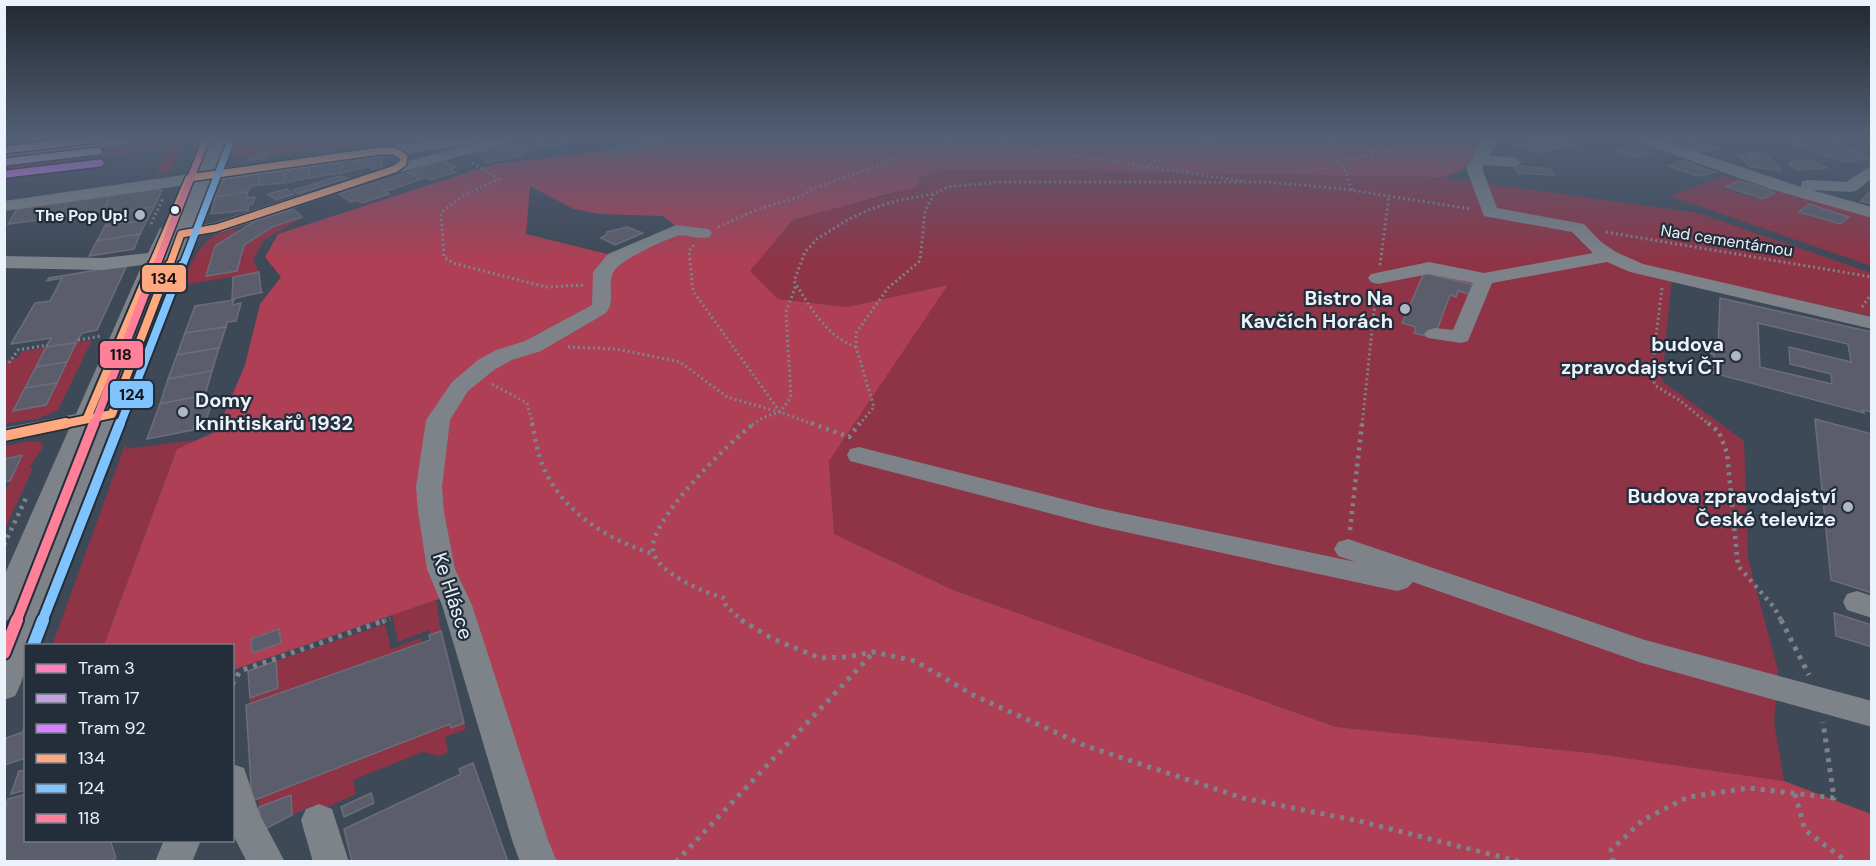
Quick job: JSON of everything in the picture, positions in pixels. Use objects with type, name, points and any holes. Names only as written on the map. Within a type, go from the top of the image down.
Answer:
[{"type":"street","points":[[4,206],[158,179]]},
{"type":"street","points":[[5,683],[100,416],[193,179]]},
{"type":"street","points":[[4,262],[103,264],[168,246],[363,179]]},
{"type":"street","points":[[1478,179],[1490,212],[1578,228],[1593,245],[1609,256],[1637,268],[1872,323]]},
{"type":"street","points":[[1760,179],[1872,213]]},
{"type":"street","points":[[1776,185],[1850,187],[1860,179]]},
{"type":"street","name":"Ke Hlásce","points":[[539,861],[530,840],[457,605],[441,569],[429,488],[438,420],[456,392],[473,375],[504,355],[533,345],[598,309],[602,305],[603,272],[615,258],[676,230],[703,233]]},
{"type":"street","points":[[1378,278],[1428,268],[1484,279],[1609,256]]},
{"type":"street","points":[[1436,334],[1461,336],[1484,279]]},
{"type":"street","points":[[4,436],[100,416]]},
{"type":"street","points":[[4,610],[100,416]]},
{"type":"street","points":[[859,455],[1098,518],[1335,569],[1397,581],[1408,570]]},
{"type":"street","points":[[1348,549],[1642,651],[1872,714]]},
{"type":"street","points":[[234,790],[236,801],[249,832],[267,861]]},
{"type":"street","points":[[318,820],[331,861]]},
{"type":"street","points":[[173,861],[182,842]]},
{"type":"path","points":[[498,179],[465,194],[441,213],[444,257],[453,263],[546,287],[564,286]]},
{"type":"path","points":[[780,412],[693,291],[689,251],[703,233],[758,209],[802,196],[810,190],[840,179]]},
{"type":"path","points":[[1225,179],[1243,182]]},
{"type":"path","points":[[1348,179],[1352,190]]},
{"type":"path","points":[[856,347],[844,343],[823,322],[796,285],[795,271],[805,252],[817,239],[849,219],[871,209],[899,200],[934,194],[947,188],[1000,182],[1302,184],[1490,212]]},
{"type":"path","points":[[533,345],[615,349],[680,362],[727,397],[780,412],[849,437],[874,407],[856,347],[856,333],[888,288],[920,261],[925,211],[934,194]]},
{"type":"path","points":[[1348,549],[1389,196]]},
{"type":"path","name":"Nad cementárnou","points":[[1578,228],[1872,277]]},
{"type":"path","points":[[1613,861],[1611,850],[1643,820],[1688,797],[1749,788],[1834,798],[1820,699],[1774,607],[1738,566],[1727,453],[1719,432],[1679,400],[1656,386],[1651,377],[1664,275]]},
{"type":"path","points":[[653,554],[652,543],[674,502],[741,433],[762,418],[780,412],[791,397],[786,312],[796,285]]},
{"type":"path","points":[[78,340],[101,336]]},
{"type":"path","points":[[4,363],[9,363],[18,350],[48,345]]},
{"type":"path","points":[[473,375],[527,403],[534,421],[542,464],[556,488],[584,519],[613,540],[653,554],[673,576],[702,591],[724,598],[726,606],[739,619],[773,639],[820,658],[847,657],[873,652],[915,661],[975,696],[1086,746],[1173,776],[1243,798],[1359,821],[1521,861]]},
{"type":"path","points":[[234,681],[240,670],[390,619]]},
{"type":"path","points":[[676,861],[873,652]]},
{"type":"path","points":[[1795,794],[1805,830],[1847,861]]},
{"type":"shaded area","points":[[446,179],[918,179],[918,186],[793,220],[750,271],[778,299],[847,307],[948,285],[829,461],[834,534],[953,590],[1336,727],[1591,753],[1784,781],[1871,814],[1871,861],[554,861],[462,591],[234,670],[234,644],[104,644],[177,449],[217,431],[245,365],[260,304],[281,277],[265,257],[278,234]],"holes":[[[530,186],[574,209],[599,214],[663,216],[677,227],[611,255],[526,234]],[[279,629],[281,643],[252,652],[251,639]]]},
{"type":"shaded area","points":[[915,179],[1457,179],[1698,213],[1871,273],[1871,316],[1672,274],[1662,381],[1744,441],[1748,558],[1778,671],[1774,722],[1784,781],[1591,753],[1336,727],[953,590],[834,534],[829,461],[948,285],[847,307],[778,299],[750,271],[793,220],[896,193]],"holes":[[[1424,273],[1475,285],[1472,294],[1458,291],[1456,297],[1450,295],[1434,338],[1402,322]]]},
{"type":"shaded area","points":[[1714,179],[1734,179],[1739,181],[1724,188],[1757,199],[1782,190],[1871,217],[1869,240],[1871,241],[1871,266],[1670,196]],"holes":[[[1809,204],[1848,217],[1840,224],[1800,212]]]},
{"type":"shaded area","points":[[303,217],[264,240],[253,260],[259,272],[184,285],[196,254],[211,238],[230,230],[242,230],[209,265],[207,276],[237,271],[240,259],[244,258],[241,256],[244,245],[272,227]]},
{"type":"shaded area","points":[[92,340],[58,410],[40,418],[5,424],[4,372],[7,360],[18,358],[21,352],[46,347],[13,411],[46,405],[76,343]]},
{"type":"shaded area","points":[[196,440],[177,449],[104,644],[53,644],[124,447],[128,446],[125,449]]},
{"type":"shaded area","points":[[29,441],[41,442],[43,447],[29,468],[33,468],[5,529],[5,492],[22,456],[5,459],[5,446]]},
{"type":"shaded area","points":[[436,600],[441,631],[430,635],[429,630],[398,642],[392,615]]},
{"type":"shaded area","points":[[385,624],[391,649],[421,638],[422,643],[250,704],[250,698],[278,688],[276,661]]},
{"type":"shaded area","points":[[464,723],[466,729],[445,737],[448,752],[439,756],[423,752],[353,780],[356,794],[315,813],[314,805],[292,815],[290,795],[259,807],[258,798],[450,724]]},
{"type":"building","points":[[259,179],[284,179],[283,183],[258,185]]},
{"type":"building","points":[[259,179],[258,185],[252,186],[247,192],[215,197],[223,180]]},
{"type":"building","points":[[284,179],[301,179],[283,183]]},
{"type":"building","points":[[329,179],[343,179],[319,187],[314,184]]},
{"type":"building","points":[[385,179],[420,179],[390,190],[377,182]]},
{"type":"building","points":[[1739,181],[1775,193],[1763,199],[1726,187]]},
{"type":"building","points":[[377,182],[390,190],[384,191],[389,194],[362,203],[357,200],[351,202],[339,194]]},
{"type":"building","points":[[314,184],[319,187],[298,194],[293,190]]},
{"type":"building","points":[[286,189],[294,194],[276,200],[268,194]]},
{"type":"building","points":[[162,190],[154,207],[112,213],[115,208],[103,210],[110,196]]},
{"type":"building","points":[[1871,190],[1872,204],[1861,201]]},
{"type":"building","points":[[247,192],[248,198],[255,197],[248,210],[211,214],[215,197]]},
{"type":"building","points":[[110,196],[103,210],[60,217],[67,202]]},
{"type":"building","points":[[67,202],[60,217],[8,224],[17,209]]},
{"type":"building","points":[[1809,204],[1849,217],[1840,224],[1799,212]]},
{"type":"building","points":[[154,207],[147,220],[105,226],[112,213]]},
{"type":"building","points":[[293,209],[302,217],[272,227],[244,245],[237,271],[206,276],[215,246],[255,221]]},
{"type":"building","points":[[147,220],[140,234],[97,241],[105,226]]},
{"type":"building","points":[[627,227],[643,233],[615,245],[601,238],[607,232]]},
{"type":"building","points":[[140,234],[134,249],[89,256],[97,241]]},
{"type":"building","points":[[127,265],[97,330],[82,333],[76,343],[46,347],[51,338],[11,344],[35,303],[50,301],[62,278],[47,281],[49,278]]},
{"type":"building","points":[[259,272],[261,292],[263,292],[232,299],[233,277]]},
{"type":"building","points":[[1424,273],[1475,285],[1472,295],[1458,291],[1456,297],[1450,295],[1434,338],[1414,333],[1416,327],[1402,323]]},
{"type":"building","name":"budova zpravodajství ČT","points":[[1720,298],[1872,332],[1872,412],[1863,410],[1864,413],[1713,373],[1714,356],[1710,353],[1714,354],[1714,349],[1711,347],[1718,349]],"holes":[[[1758,323],[1848,344],[1851,362],[1789,347],[1790,364],[1831,374],[1832,384],[1760,367]]]},
{"type":"building","name":"Domy knihtiskařů 1932","points":[[234,300],[232,305],[241,303],[236,321],[227,322],[226,327],[185,333],[195,306]]},
{"type":"building","points":[[226,327],[219,348],[177,355],[185,333]]},
{"type":"building","points":[[76,343],[67,362],[36,367],[46,347]]},
{"type":"building","points":[[219,348],[212,371],[168,379],[177,355]]},
{"type":"building","points":[[67,362],[57,383],[25,388],[36,367]]},
{"type":"building","points":[[212,371],[205,395],[160,404],[168,379]]},
{"type":"building","points":[[57,383],[46,405],[13,411],[25,388]]},
{"type":"building","name":"Domy knihtiskařů 1932","points":[[205,395],[203,401],[213,399],[206,421],[195,424],[193,430],[147,439],[160,404]]},
{"type":"building","name":"Budova zpravodajství České televize","points":[[1815,419],[1872,434],[1872,593],[1831,580]]},
{"type":"building","points":[[22,455],[10,481],[4,482],[4,459]]},
{"type":"building","points":[[1834,613],[1872,625],[1872,647],[1836,636]]},
{"type":"building","points":[[279,629],[281,643],[252,653],[251,639]]},
{"type":"building","points":[[441,631],[464,723],[451,728],[450,724],[252,801],[246,705],[430,640],[429,635]]},
{"type":"building","points":[[276,661],[278,688],[250,698],[248,671]]},
{"type":"building","points":[[24,727],[24,759],[4,765],[6,738],[23,732]]},
{"type":"building","points":[[473,763],[508,862],[352,862],[344,829],[461,774],[459,769]]},
{"type":"building","points":[[24,770],[24,791],[11,794],[19,771]]},
{"type":"building","points":[[371,793],[374,803],[344,817],[341,807]]},
{"type":"building","points":[[24,795],[24,842],[111,842],[116,858],[109,862],[4,862],[4,811],[8,799]]},
{"type":"building","points":[[291,795],[292,815],[261,831],[259,807]]},
{"type":"transit line","name":"134","points":[[87,418],[188,179]]},
{"type":"transit line","name":"118","points":[[4,653],[190,179]]},
{"type":"transit line","name":"124","points":[[34,644],[216,179]]},
{"type":"transit line","name":"134","points":[[4,436],[112,414],[181,234],[216,228],[363,179]]},
{"type":"place","name":"The Pop Up!","points":[[140,215]]},
{"type":"place","name":"Bistro Na Kavčích Horách","points":[[1405,309]]},
{"type":"place","name":"budova zpravodajství ČT","points":[[1736,356]]},
{"type":"place","name":"Domy knihtiskařů 1932","points":[[183,412]]},
{"type":"place","name":"Budova zpravodajství České televize","points":[[1848,507]]}]
